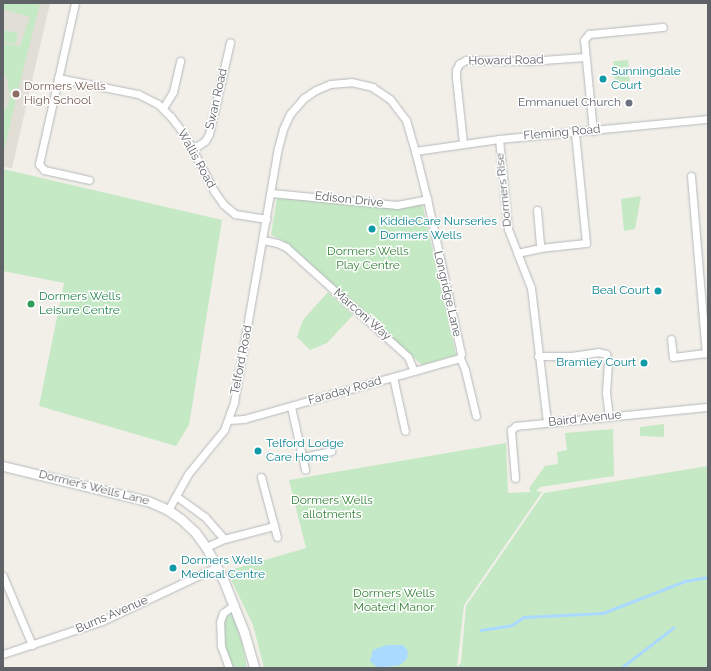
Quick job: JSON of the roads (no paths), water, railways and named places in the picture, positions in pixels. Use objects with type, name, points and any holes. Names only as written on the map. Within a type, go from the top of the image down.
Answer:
[{"type":"street","points":[[75,3],[39,164],[44,170],[89,180]]},
{"type":"street","points":[[593,131],[584,40],[589,34],[663,27]]},
{"type":"street","name":"Swan Road","points":[[193,149],[205,141],[209,134],[230,42]]},
{"type":"street","name":"Howard Road","points":[[463,143],[456,70],[459,64],[466,60],[528,61],[585,57]]},
{"type":"street","points":[[163,108],[173,92],[180,62]]},
{"type":"street","name":"Wallis Road","points":[[58,78],[138,94],[152,100],[163,108],[179,127],[193,149],[214,191],[227,208],[235,214],[267,219]]},
{"type":"street","name":"Telford Road","points":[[168,510],[188,474],[218,438],[228,420],[238,386],[278,148],[286,121],[295,107],[304,98],[316,90],[330,84],[344,82],[359,83],[372,87],[385,95],[395,105],[406,120],[416,150]]},
{"type":"street","name":"Fleming Road","points":[[416,150],[499,139],[708,119]]},
{"type":"street","points":[[517,253],[540,248],[586,243],[575,132]]},
{"type":"street","name":"Dormers Rise","points":[[499,139],[508,229],[531,288],[547,422]]},
{"type":"street","name":"Longridge Lane","points":[[416,150],[461,353],[460,358],[465,370],[476,416]]},
{"type":"street","points":[[671,339],[673,356],[707,353],[692,176]]},
{"type":"street","name":"Edison Drive","points":[[271,193],[397,205],[427,199]]},
{"type":"street","points":[[537,210],[540,248]]},
{"type":"street","name":"Marconi Way","points":[[263,240],[277,243],[286,248],[403,352],[411,360],[414,371]]},
{"type":"street","points":[[538,356],[571,356],[598,352],[606,354],[608,363],[606,393],[609,416]]},
{"type":"street","name":"Faraday Road","points":[[228,420],[244,419],[460,358]]},
{"type":"street","points":[[393,377],[406,431]]},
{"type":"street","points":[[291,406],[305,469]]},
{"type":"street","name":"Baird Avenue","points":[[515,478],[511,430],[516,426],[708,407]]},
{"type":"street","points":[[303,457],[331,451]]},
{"type":"street","name":"Dormer’s Wells Lane","points":[[3,466],[140,499],[168,510],[190,527],[206,547],[217,567],[244,632],[254,668]]},
{"type":"street","points":[[261,477],[277,537]]},
{"type":"street","points":[[176,496],[205,516],[224,539]]},
{"type":"street","points":[[206,547],[224,539],[274,526]]},
{"type":"street","name":"Burns Avenue","points":[[3,654],[102,621],[217,567]]},
{"type":"street","points":[[3,576],[32,645]]},
{"type":"street","points":[[229,668],[221,646],[220,622],[223,613],[234,605]]},
{"type":"water","points":[[387,645],[403,645],[408,651],[407,659],[400,665],[378,668],[370,661],[373,650]]},
{"type":"waterway","points":[[481,630],[512,625],[524,617],[603,613],[685,581],[708,577]]},
{"type":"waterway","points":[[621,668],[673,628]]},
{"type":"place","name":"Sunningdale Court","points":[[603,79]]},
{"type":"place","name":"Dormers Wells High School","points":[[16,94]]},
{"type":"place","name":"Emmanuel Church","points":[[629,103]]},
{"type":"place","name":"KiddieCare Nurseries Dormers Wells","points":[[372,229]]},
{"type":"place","name":"Beal Court","points":[[658,291]]},
{"type":"place","name":"Dormers Wells Leisure Centre","points":[[31,304]]},
{"type":"place","name":"Bramley Court","points":[[644,363]]},
{"type":"place","name":"Telford Lodge Care Home","points":[[258,451]]},
{"type":"place","name":"Dormers Wells Medical Centre","points":[[173,568]]},
{"type":"park label","name":"Dormers Wells Play Centre","points":[[368,259]]},
{"type":"park label","name":"Dormers Wells allotments","points":[[332,508]]},
{"type":"park label","name":"Dormers Wells Moated Manor","points":[[394,601]]}]
